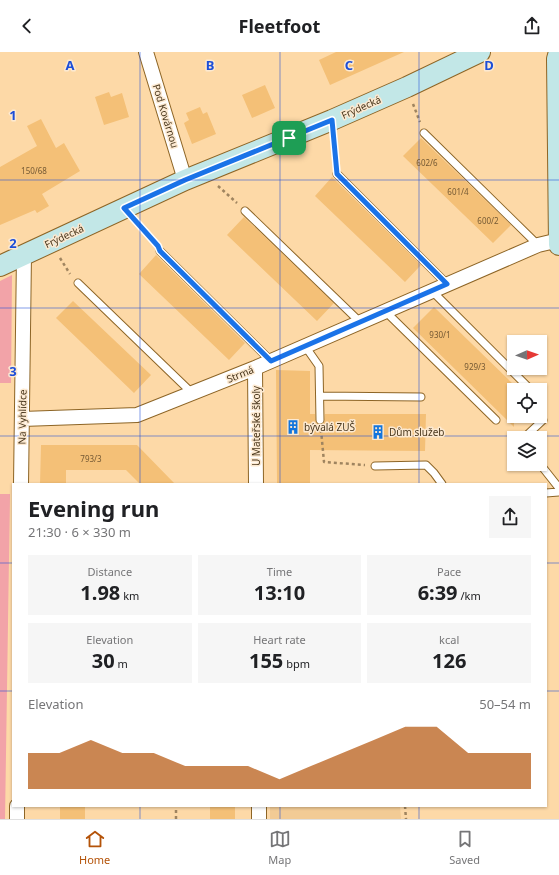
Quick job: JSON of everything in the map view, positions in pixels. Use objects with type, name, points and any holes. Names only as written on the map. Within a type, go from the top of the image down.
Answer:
[{"type":"main road","name":"Frýdecká","points":[[0,266],[194,176],[332,120],[407,87],[480,52]]},
{"type":"main road","points":[[559,52],[559,245]]},
{"type":"street","name":"Pod Kovárnou","points":[[146,52],[194,176]]},
{"type":"street","name":"Strmá","points":[[22,419],[137,415],[255,368],[538,245],[559,240]]},
{"type":"street","name":"Na Vyhlídce","points":[[21,483],[24,254]]},
{"type":"street","name":"U Mateřské školy","points":[[255,368],[256,483]]},
{"type":"street","points":[[17,807],[17,819]]},
{"type":"street","points":[[259,807],[259,819]]},
{"type":"lane","points":[[424,133],[538,245]]},
{"type":"lane","points":[[337,174],[447,284]]},
{"type":"lane","points":[[245,211],[360,322]]},
{"type":"lane","points":[[160,251],[271,361]]},
{"type":"lane","points":[[78,283],[192,393]]},
{"type":"lane","points":[[432,291],[524,383]]},
{"type":"lane","points":[[385,311],[496,420]]},
{"type":"lane","points":[[306,346],[319,366],[320,420]]},
{"type":"lane","points":[[320,396],[421,397]]},
{"type":"lane","points":[[531,431],[540,423]]},
{"type":"lane","points":[[375,466],[426,465],[441,483]]},
{"type":"lane","points":[[546,471],[559,488]]},
{"type":"lane","points":[[547,493],[559,492]]},
{"type":"path","points":[[407,87],[424,133]]},
{"type":"path","points":[[332,120],[337,174]]},
{"type":"path","points":[[194,176],[245,211]]},
{"type":"path","points":[[124,208],[158,246],[160,251]]},
{"type":"path","points":[[50,242],[75,281],[78,283]]},
{"type":"path","points":[[320,420],[324,462],[375,466]]},
{"type":"path","points":[[176,807],[176,819]]},
{"type":"path","points":[[405,807],[406,819]]},
{"type":"shaded area","points":[[12,275],[11,383],[0,383],[0,281]]},
{"type":"shaded area","points":[[0,494],[10,494],[5,819],[0,819]]},
{"type":"shaded area","points":[[270,807],[400,807],[401,819],[270,819]]},
{"type":"building","points":[[336,52],[404,52],[330,85],[319,60]]},
{"type":"building","points":[[265,85],[275,108],[252,118],[242,95]]},
{"type":"building","points":[[109,92],[111,97],[122,93],[129,117],[104,125],[95,97]]},
{"type":"building","points":[[200,107],[203,114],[207,112],[216,134],[192,144],[184,123],[189,120],[186,113]]},
{"type":"building","points":[[41,119],[56,148],[64,143],[80,171],[42,194],[49,206],[37,213],[35,210],[0,225],[0,167],[37,146],[27,126]]},
{"type":"building","points":[[421,138],[511,225],[493,243],[403,156]]},
{"type":"building","points":[[332,177],[421,265],[405,282],[315,196]]},
{"type":"building","points":[[244,217],[334,303],[317,321],[227,235]]},
{"type":"building","points":[[156,255],[245,343],[229,360],[139,274]]},
{"type":"building","points":[[73,301],[151,375],[134,393],[56,318]]},
{"type":"building","points":[[434,307],[512,383],[507,383],[507,420],[413,328]]},
{"type":"building","points":[[276,370],[310,371],[310,414],[315,414],[318,425],[324,423],[325,414],[426,414],[425,451],[310,450],[310,483],[277,483]]},
{"type":"building","points":[[41,445],[137,445],[174,483],[139,483],[126,470],[66,470],[66,483],[40,483]]},
{"type":"building","points":[[60,807],[85,807],[85,819],[60,819]]},
{"type":"building","points":[[210,807],[235,807],[235,819],[210,819]]},
{"type":"place","name":"bývalá ZUŠ","points":[[293,427]]},
{"type":"place","name":"Dům služeb","points":[[378,432]]},
{"type":"route","points":[[332,120],[337,174],[447,284],[271,361],[160,251],[158,246],[124,208],[185,180],[289,138],[332,120]]}]
